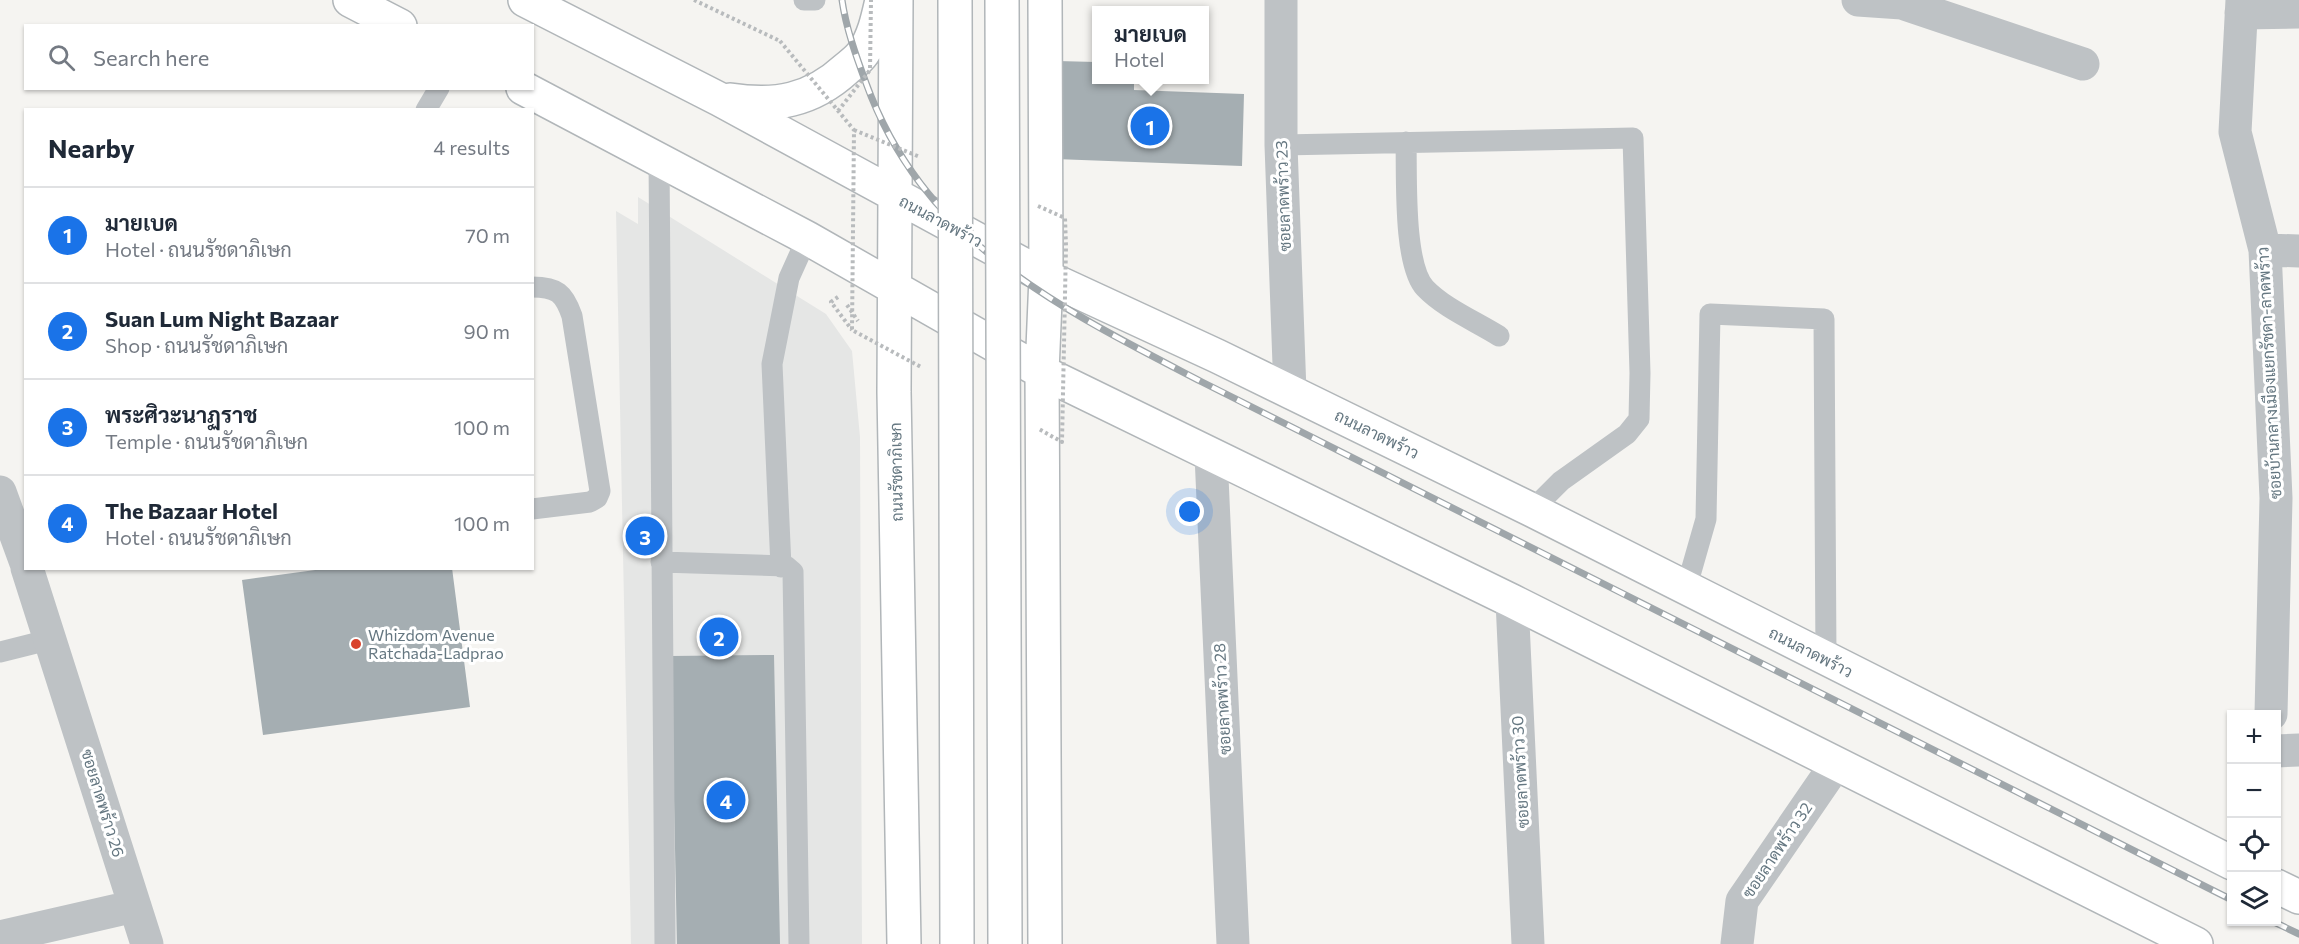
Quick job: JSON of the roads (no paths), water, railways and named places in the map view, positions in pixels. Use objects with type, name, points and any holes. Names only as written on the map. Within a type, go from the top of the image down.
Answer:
[{"type":"main road","points":[[350,0],[396,24]]},
{"type":"main road","name":"ถนนลาดพร้าว","points":[[525,0],[719,99],[1046,277],[1532,510],[2227,860]]},
{"type":"main road","points":[[719,99],[757,104],[796,100],[835,79],[863,53],[876,25],[882,0]]},
{"type":"main road","name":"ถนนรัชดาภิเษก","points":[[896,0],[894,286],[904,944]]},
{"type":"main road","points":[[955,0],[957,944]]},
{"type":"main road","points":[[1002,0],[1005,944]]},
{"type":"main road","points":[[1045,0],[1046,277],[1042,372],[1045,944]]},
{"type":"main road","points":[[527,90],[807,237],[1042,372],[1512,601],[2196,944]]},
{"type":"main road","points":[[2281,888],[2299,897]]},
{"type":"street","name":"ซอยลาดพร้าว 23","points":[[1281,0],[1281,145],[1290,392]]},
{"type":"street","points":[[1858,0],[1903,2],[2084,64]]},
{"type":"street","points":[[2242,6],[2299,12]]},
{"type":"street","name":"ซอยบ้านกลางเมืองแยกรัชดา-ลาดพร้าว","points":[[2242,6],[2235,132],[2265,250],[2288,499],[2271,710]]},
{"type":"street","points":[[2265,250],[2299,251]]},
{"type":"street","name":"ซอยลาดพร้าว 28","points":[[1211,455],[1233,944]]},
{"type":"street","points":[[0,492],[24,558]]},
{"type":"street","name":"ซอยลาดพร้าว 26","points":[[28,570],[52,639],[147,944]]},
{"type":"street","name":"ซอยลาดพร้าว 30","points":[[1512,601],[1528,944]]},
{"type":"street","points":[[2281,751],[2299,750]]},
{"type":"street","name":"ซอยลาดพร้าว 32","points":[[1737,944],[1742,901],[1836,764]]},
{"type":"street","points":[[0,937],[135,906]]},
{"type":"lane","points":[[804,0],[815,0]]},
{"type":"lane","points":[[427,108],[438,90]]},
{"type":"lane","points":[[1281,145],[1633,138],[1639,419],[1627,434],[1561,481],[1532,510]]},
{"type":"lane","points":[[1406,142],[1410,241],[1416,273],[1423,286],[1434,295],[1498,336]]},
{"type":"lane","points":[[660,158],[665,944]]},
{"type":"lane","points":[[781,567],[772,364],[789,278],[807,237]]},
{"type":"lane","points":[[534,287],[550,287],[560,291],[567,299],[572,316],[600,491],[597,498],[590,502],[534,509]]},
{"type":"lane","points":[[1686,589],[1706,519],[1710,314],[1824,319],[1826,660]]},
{"type":"lane","points":[[661,562],[781,567],[792,570],[799,944]]},
{"type":"lane","points":[[0,652],[52,639]]},
{"type":"railway","points":[[842,0],[855,52],[866,83],[891,139],[923,187],[960,228],[1002,265],[1049,297],[1098,327],[1202,382],[2227,897]]},
{"type":"railway","points":[[2281,925],[2299,934]]},
{"type":"place","name":"มายเบด","points":[[1150,126]]},
{"type":"place","name":"พระศิวะนาฏราช","points":[[645,536]]},
{"type":"place","name":"Suan Lum Night Bazaar","points":[[719,637]]},
{"type":"place","name":"Whizdom Avenue Ratchada-Ladprao","points":[[356,644]]},
{"type":"place","name":"The Bazaar Hotel","points":[[726,800]]}]
